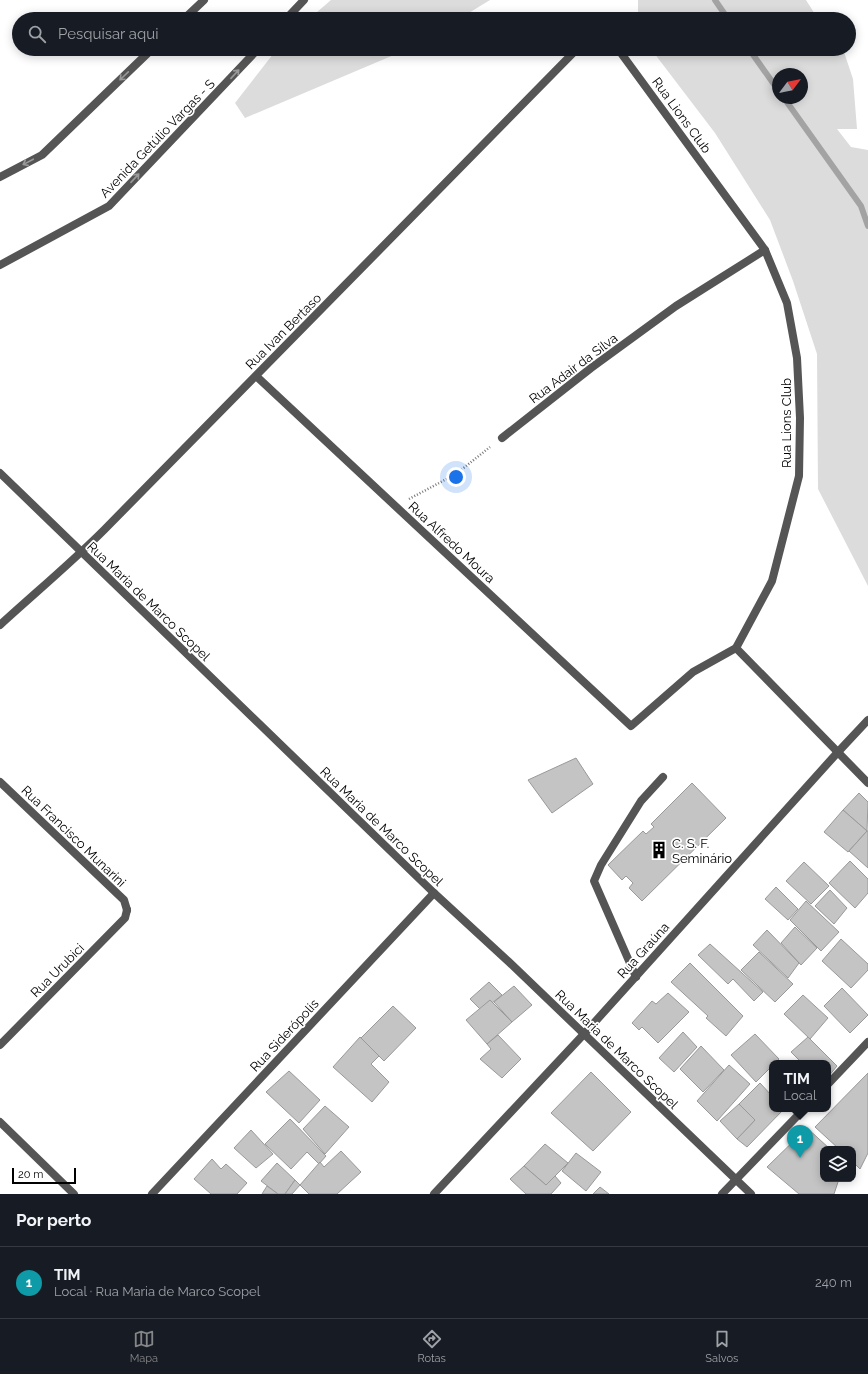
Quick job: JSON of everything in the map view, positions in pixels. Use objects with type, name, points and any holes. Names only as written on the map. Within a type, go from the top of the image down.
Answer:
[{"type":"street","points":[[191,12],[204,0]]},
{"type":"street","points":[[293,12],[304,0]]},
{"type":"street","points":[[0,177],[42,155],[145,56]]},
{"type":"street","name":"Avenida Getúlio Vargas - S","points":[[0,265],[109,206],[251,56]]},
{"type":"street","name":"Rua Ivan Bertaso","points":[[0,625],[82,552],[570,56]]},
{"type":"street","name":"Rua Lions Club","points":[[623,56],[765,250],[787,304],[797,358],[800,418],[798,476],[772,581],[736,648]]},
{"type":"street","name":"Rua Adair da Silva","points":[[502,438],[591,368],[676,306],[765,250]]},
{"type":"street","name":"Rua Alfredo Moura","points":[[256,376],[631,726],[693,672],[736,648]]},
{"type":"street","name":"Rua Maria de Marco Scopel","points":[[0,473],[434,893],[751,1194]]},
{"type":"street","points":[[736,648],[868,783]]},
{"type":"street","name":"Rua Graúna","points":[[434,1194],[584,1034],[868,720]]},
{"type":"street","points":[[636,977],[594,881],[602,864],[641,801],[663,777]]},
{"type":"street","name":"Rua Francisco Munarini","points":[[0,782],[124,900],[128,910]]},
{"type":"street","name":"Rua Siderópolis","points":[[152,1194],[434,893]]},
{"type":"street","name":"Rua Urubici","points":[[0,1045],[125,918],[128,910]]},
{"type":"street","points":[[831,1081],[868,1042]]},
{"type":"street","points":[[722,1194],[801,1112]]},
{"type":"street","points":[[0,1122],[74,1194]]},
{"type":"path","points":[[396,506],[456,474],[502,438]]},
{"type":"shaded area","points":[[331,0],[490,0],[470,12],[317,12]]},
{"type":"shaded area","points":[[638,0],[806,0],[814,12],[638,12]]},
{"type":"shaded area","points":[[272,56],[391,56],[245,118],[235,103]]},
{"type":"shaded area","points":[[656,56],[845,56],[853,79],[857,129],[837,129],[851,147],[868,150],[868,586],[818,489],[817,354],[793,281],[770,220],[715,133]]},
{"type":"building","points":[[576,758],[593,784],[552,813],[528,780]]},
{"type":"building","name":"C. S. F. Seminário","points":[[692,783],[726,818],[642,901],[629,888],[633,883],[626,876],[622,880],[608,865],[643,831],[646,834],[654,827],[651,824]]},
{"type":"building","points":[[859,793],[868,802],[867,831],[843,810]]},
{"type":"building","points":[[843,810],[867,831],[848,852],[824,832]]},
{"type":"building","points":[[868,831],[868,868],[849,851]]},
{"type":"building","points":[[850,861],[868,879],[868,893],[855,908],[829,883]]},
{"type":"building","points":[[804,862],[829,886],[811,904],[786,881]]},
{"type":"building","points":[[776,887],[798,909],[788,920],[765,899]]},
{"type":"building","points":[[830,890],[847,908],[834,924],[815,906]]},
{"type":"building","points":[[806,901],[839,932],[821,951],[790,920]]},
{"type":"building","points":[[795,927],[817,948],[801,965],[781,943]]},
{"type":"building","points":[[767,930],[799,963],[788,978],[753,945]]},
{"type":"building","points":[[841,939],[868,964],[868,970],[851,988],[822,961]]},
{"type":"building","points":[[710,944],[763,992],[754,1001],[733,979],[728,984],[698,955]]},
{"type":"building","points":[[759,952],[793,984],[775,1002],[741,970]]},
{"type":"building","points":[[690,963],[743,1016],[726,1036],[706,1018],[708,1016],[671,982]]},
{"type":"building","points":[[489,982],[502,995],[482,1011],[470,999]]},
{"type":"building","points":[[514,986],[532,1005],[512,1022],[494,1002]]},
{"type":"building","points":[[842,988],[868,1015],[850,1033],[824,1006]]},
{"type":"building","points":[[668,993],[689,1012],[658,1043],[642,1027],[639,1030],[632,1023],[652,1001],[656,1004]]},
{"type":"building","points":[[803,995],[828,1018],[810,1039],[784,1014]]},
{"type":"building","points":[[490,1000],[512,1022],[487,1044],[466,1020]]},
{"type":"building","points":[[393,1006],[416,1028],[384,1061],[361,1038]]},
{"type":"building","points":[[683,1032],[697,1047],[674,1072],[659,1058]]},
{"type":"building","points":[[755,1034],[779,1059],[769,1060],[769,1069],[756,1082],[731,1055]]},
{"type":"building","points":[[498,1035],[521,1059],[502,1078],[480,1059],[491,1049],[487,1044]]},
{"type":"building","points":[[360,1037],[379,1056],[371,1064],[389,1082],[372,1102],[333,1067]]},
{"type":"building","points":[[808,1037],[831,1060],[799,1060],[791,1052]]},
{"type":"building","points":[[701,1046],[724,1070],[703,1092],[680,1069]]},
{"type":"building","points":[[831,1060],[837,1066],[831,1073]]},
{"type":"building","points":[[729,1065],[750,1084],[717,1121],[697,1101]]},
{"type":"building","points":[[289,1071],[320,1100],[299,1123],[266,1092]]},
{"type":"building","points":[[591,1072],[631,1112],[593,1151],[551,1113]]},
{"type":"building","points":[[868,1073],[868,1153],[860,1169],[856,1165],[856,1146],[836,1146],[815,1127]]},
{"type":"building","points":[[760,1083],[769,1093],[769,1112],[781,1112],[747,1147],[737,1139],[755,1120],[739,1104]]},
{"type":"building","points":[[739,1104],[755,1120],[737,1139],[720,1121]]},
{"type":"building","points":[[325,1106],[349,1127],[325,1154],[303,1129]]},
{"type":"building","points":[[290,1119],[326,1156],[319,1164],[307,1152],[291,1169],[265,1144]]},
{"type":"building","points":[[807,1128],[827,1146],[820,1146],[820,1182],[838,1182],[834,1194],[799,1194],[767,1167]]},
{"type":"building","points":[[251,1130],[273,1154],[256,1168],[234,1148]]},
{"type":"building","points":[[545,1144],[568,1163],[546,1185],[524,1166]]},
{"type":"building","points":[[341,1151],[361,1172],[337,1194],[309,1194],[300,1185],[320,1162],[324,1167]]},
{"type":"building","points":[[576,1153],[601,1172],[586,1191],[562,1171]]},
{"type":"building","points":[[212,1159],[221,1169],[226,1164],[247,1183],[237,1194],[211,1194],[194,1179]]},
{"type":"building","points":[[277,1163],[295,1180],[285,1194],[278,1194],[261,1181]]},
{"type":"building","points":[[524,1166],[546,1185],[555,1176],[561,1183],[551,1194],[526,1194],[510,1179]]},
{"type":"building","points":[[295,1180],[300,1185],[292,1194],[285,1194]]},
{"type":"building","points":[[267,1186],[278,1194],[262,1194]]},
{"type":"building","points":[[600,1187],[609,1194],[593,1194]]},
{"type":"waterway","points":[[715,0],[723,12]]},
{"type":"waterway","points":[[754,56],[772,82]]},
{"type":"waterway","points":[[788,104],[861,206],[868,226]]},
{"type":"place","name":"C. S. F. Seminário","points":[[659,850]]},
{"type":"place","name":"TIM","points":[[800,1158]]}]
